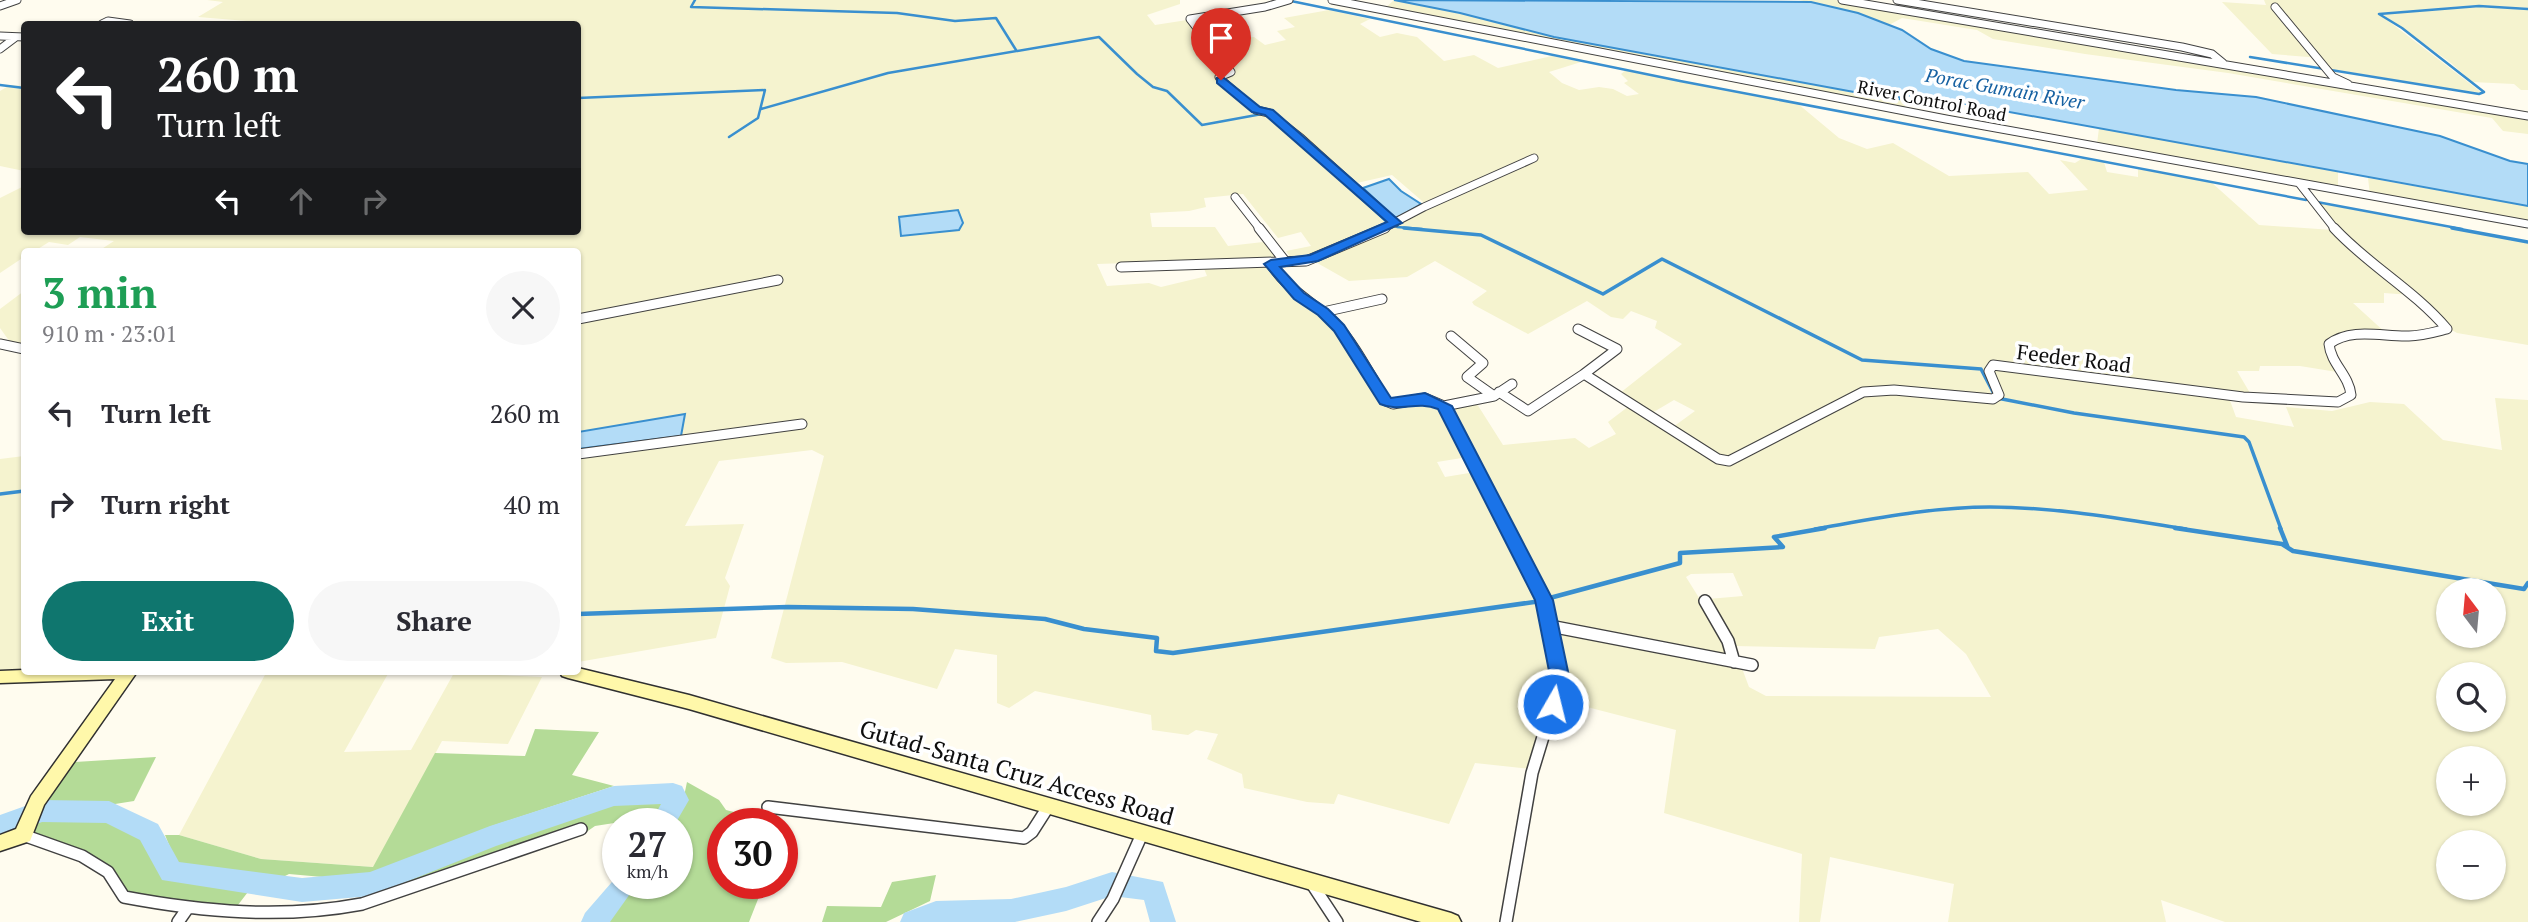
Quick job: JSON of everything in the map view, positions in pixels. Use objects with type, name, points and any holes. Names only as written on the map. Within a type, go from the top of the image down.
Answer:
[{"type":"main road","points":[[0,677],[51,675]]},
{"type":"main road","points":[[0,843],[25,828],[37,801],[125,675]]},
{"type":"main road","name":"Gutad-Santa Cruz Access Road","points":[[580,675],[689,702],[1451,922]]},
{"type":"street","points":[[0,6],[17,0]]},
{"type":"street","points":[[1289,0],[1265,7],[1190,19],[1231,72],[1219,77],[1221,80],[1256,110],[1269,113],[1280,121],[1392,224]]},
{"type":"street","name":"River Control Road","points":[[1332,0],[1605,55],[2528,224]]},
{"type":"street","points":[[1842,0],[2528,116]]},
{"type":"street","points":[[1897,0],[2182,47],[2212,54],[2217,60],[2233,68]]},
{"type":"street","points":[[2275,7],[2333,76],[2357,89]]},
{"type":"street","points":[[0,36],[21,37]]},
{"type":"street","points":[[0,49],[21,37]]},
{"type":"street","points":[[1121,267],[1271,264],[1284,260],[1313,259],[1534,158]]},
{"type":"street","name":"Feeder Road","points":[[1584,374],[1718,459],[1730,461],[1863,392],[1894,390],[1993,399],[1999,395],[1989,371],[1993,365],[2243,397],[2338,402],[2351,395],[2351,385],[2329,353],[2329,344],[2335,337],[2348,334],[2413,336],[2447,329],[2419,300],[2335,230],[2314,207],[2299,184]]},
{"type":"street","points":[[1236,197],[1284,260]]},
{"type":"street","points":[[1271,264],[1299,296],[1323,312],[1339,328],[1386,401],[1393,404],[1425,398],[1444,406],[1497,394],[1512,384]]},
{"type":"street","points":[[581,318],[778,279]]},
{"type":"street","points":[[1323,312],[1382,299]]},
{"type":"street","points":[[1451,336],[1483,363],[1467,377],[1528,411],[1617,349],[1578,329]]},
{"type":"street","points":[[0,344],[21,348]]},
{"type":"street","points":[[1444,406],[1544,600],[1560,681],[1532,773],[1506,922]]},
{"type":"street","points":[[581,454],[802,424]]},
{"type":"street","points":[[1706,601],[1728,641],[1734,662]]},
{"type":"street","points":[[1550,626],[1752,665]]},
{"type":"street","points":[[768,807],[1024,838],[1032,832],[1048,807]]},
{"type":"street","points":[[25,828],[82,856],[107,873],[124,897],[187,909],[298,913],[341,909],[388,896],[581,829]]},
{"type":"street","points":[[1098,922],[1116,893],[1142,834]]},
{"type":"street","points":[[1312,884],[1337,922]]},
{"type":"street","points":[[178,922],[187,909]]},
{"type":"shaded area","points":[[207,0],[1180,0],[1180,4],[1147,15],[1155,25],[1187,20],[1231,74],[1211,42],[1254,37],[1265,45],[1286,40],[1277,31],[1295,27],[1284,18],[1329,10],[1370,19],[1360,24],[1380,37],[1397,33],[1417,37],[1444,61],[1474,55],[1498,68],[1552,56],[1581,62],[1549,72],[1562,83],[1579,90],[1599,87],[1613,89],[1627,96],[1639,94],[1624,83],[1628,81],[1621,74],[1626,70],[1797,103],[1839,138],[1867,149],[1893,143],[1949,176],[2028,172],[2049,194],[2088,190],[2060,160],[2075,163],[2083,158],[2104,162],[2107,172],[2138,177],[2138,169],[2211,182],[2259,225],[2333,230],[2411,295],[2384,293],[2384,303],[2353,303],[2387,334],[2346,333],[2324,341],[2329,355],[2343,373],[2300,366],[2260,366],[2259,371],[2237,371],[2250,393],[2002,362],[1988,363],[1982,373],[1992,395],[1875,388],[1730,457],[1719,457],[1673,427],[1695,411],[1674,400],[1652,413],[1620,393],[1682,344],[1655,328],[1657,321],[1631,311],[1623,319],[1611,317],[1587,301],[1528,334],[1474,305],[1472,302],[1487,291],[1435,261],[1407,277],[1349,281],[1312,260],[1429,207],[1392,175],[1357,183],[1272,112],[1393,221],[1308,257],[1290,257],[1286,251],[1311,246],[1301,232],[1278,238],[1243,194],[1204,198],[1206,207],[1189,211],[1150,213],[1152,227],[1215,227],[1228,246],[1272,241],[1281,258],[1097,264],[1107,286],[1149,283],[1161,287],[1207,276],[1203,266],[1266,266],[1342,330],[1383,402],[1428,400],[1441,407],[1468,457],[1437,462],[1445,477],[1475,472],[1540,601],[1559,680],[1531,769],[1475,763],[1449,824],[1338,794],[1334,804],[1307,802],[1244,788],[1242,774],[1207,759],[1218,734],[1196,730],[1188,735],[1152,730],[1151,715],[1035,691],[1009,708],[997,703],[997,655],[955,649],[937,689],[842,662],[786,663],[771,658],[824,456],[812,450],[719,461],[685,526],[744,524],[725,578],[730,586],[716,638],[581,661],[581,248],[103,248],[114,241],[80,237],[68,245],[49,242],[39,248],[21,248],[21,259],[0,273],[0,198],[21,188],[21,235],[581,235],[581,21],[247,21],[198,17],[223,2]]},
{"type":"shaded area","points":[[1394,0],[1460,13],[1554,37],[1854,92],[1898,99],[1899,96],[1907,109],[1383,10]]},
{"type":"shaded area","points":[[1799,0],[1835,0],[1932,15],[2528,117],[2528,134],[2503,131],[2492,118],[2228,73],[1993,39],[1977,30],[1902,18],[1889,25],[1858,13]]},
{"type":"shaded area","points":[[2264,0],[2528,0],[2528,8],[2478,5],[2378,13],[2481,92],[2478,93],[2331,69],[2321,58],[2272,54],[2222,2],[2266,5]]},
{"type":"shaded area","points":[[2481,7],[2528,10],[2528,90],[2521,90],[2514,84],[2472,82],[2451,63],[2382,14]]},
{"type":"shaded area","points":[[10,85],[21,86],[21,170],[0,166],[0,91]]},
{"type":"shaded area","points":[[2099,128],[2338,172],[2338,188],[2097,144]]},
{"type":"shaded area","points":[[2368,178],[2528,206],[2528,222],[2370,195]]},
{"type":"shaded area","points":[[2313,202],[2528,243],[2528,345],[2457,333],[2450,329],[2365,255]]},
{"type":"shaded area","points":[[21,293],[21,344],[10,342],[0,328],[0,309]]},
{"type":"shaded area","points":[[1996,367],[2228,395],[2236,417],[2294,427],[2286,407],[2332,411],[2370,402],[2404,404],[2443,440],[2502,450],[2495,398],[2528,400],[2528,922],[2225,922],[2161,900],[2166,922],[1948,922],[1954,884],[1830,857],[1820,922],[1799,922],[1802,854],[1664,813],[1676,730],[1556,699],[1566,680],[1555,633],[1737,664],[1749,687],[1766,696],[1991,697],[1966,654],[1938,629],[1879,637],[1875,649],[1735,646],[1708,599],[1743,596],[1733,573],[1691,574],[1686,577],[1726,641],[1732,659],[1553,624],[1450,408],[1477,404],[1503,445],[1575,438],[1589,448],[1616,434],[1608,422],[1629,406],[1731,463],[1858,396],[1877,391],[1996,400],[1992,372]]},
{"type":"shaded area","points":[[21,456],[21,672],[0,673],[0,459]]},
{"type":"shaded area","points":[[265,675],[387,675],[344,752],[411,750],[453,675],[542,677],[508,744],[442,741],[374,867],[261,859],[179,835]]},
{"type":"green space","points":[[535,729],[599,732],[572,775],[614,786],[489,827],[478,838],[367,881],[289,874],[279,879],[178,867],[165,835],[179,835],[261,859],[373,867],[435,753],[525,756]]},
{"type":"green space","points":[[156,757],[134,801],[115,804],[48,803],[54,789],[75,762]]},
{"type":"green space","points":[[687,782],[719,800],[725,808],[707,808],[707,899],[758,899],[749,922],[605,922],[624,899],[693,899],[693,808],[679,808]]},
{"type":"green space","points":[[666,799],[670,803],[667,808],[602,808],[602,825],[595,826],[582,835],[491,862],[374,902],[373,896],[444,862],[621,800]]},
{"type":"green space","points":[[40,818],[104,818],[139,836],[167,878],[251,888],[231,914],[126,896],[111,870],[31,838]]},
{"type":"green space","points":[[936,875],[930,901],[886,922],[822,922],[827,906],[881,907],[892,882]]},
{"type":"water","name":"Porac Gumain River","points":[[1394,0],[1811,2],[1858,13],[1902,30],[1931,49],[1964,61],[2176,90],[2256,97],[2440,136],[2510,161],[2528,164],[2528,206],[1916,95],[1899,96],[1899,99],[1854,92],[1554,37],[1460,13]]},
{"type":"water","points":[[1389,179],[1421,204],[1396,219],[1363,188]]},
{"type":"water","points":[[958,210],[963,223],[959,230],[901,236],[899,217]]},
{"type":"water","points":[[685,414],[681,436],[581,449],[581,431]]},
{"type":"waterway","points":[[695,0],[691,7],[897,13],[955,21],[996,18],[1016,50]]},
{"type":"waterway","points":[[1291,1],[1680,81],[2306,200]]},
{"type":"waterway","points":[[2250,57],[2479,94],[2484,92],[2402,28],[2379,14],[2479,6],[2528,9]]},
{"type":"waterway","points":[[761,109],[888,73],[1099,37],[1137,74],[1153,87],[1167,91],[1202,125],[1262,114]]},
{"type":"waterway","points":[[0,85],[21,88]]},
{"type":"waterway","points":[[581,98],[765,90],[758,118],[729,137]]},
{"type":"waterway","points":[[1293,136],[1387,222],[1397,227],[1422,229]]},
{"type":"waterway","points":[[2317,202],[2462,229]]},
{"type":"waterway","points":[[1404,228],[1481,235],[1603,294],[1662,259],[1862,360],[1981,369],[1993,392]]},
{"type":"waterway","points":[[2452,228],[2528,242]]},
{"type":"waterway","points":[[1997,398],[2074,413],[2244,437],[2249,442],[2281,529]]},
{"type":"waterway","points":[[0,494],[21,491]]},
{"type":"waterway","points":[[1815,529],[1924,511],[1990,507],[2064,511],[2186,529]]},
{"type":"waterway","points":[[1546,599],[1680,563],[1680,553],[1783,547],[1774,537],[1825,528]]},
{"type":"waterway","points":[[2175,528],[2282,544],[2288,548]]},
{"type":"waterway","points":[[2280,528],[2288,548]]},
{"type":"waterway","points":[[2288,548],[2293,551],[2524,589],[2528,583]]},
{"type":"waterway","points":[[581,614],[788,607],[913,609],[1045,619],[1084,629],[1157,638],[1156,651],[1173,653],[1541,601]]},
{"type":"waterway","points":[[0,826],[42,811],[109,812],[149,832],[171,872],[302,890],[371,884],[490,837],[614,796],[673,793],[677,800],[672,808]]},
{"type":"waterway","points":[[913,922],[936,913],[1011,911],[1066,899],[1112,884],[1154,890],[1163,922]]},
{"type":"waterway","points":[[594,922],[612,899]]},
{"type":"route","points":[[1221,80],[1256,110],[1269,113],[1301,138],[1395,223],[1313,259],[1284,260],[1271,264],[1272,268],[1299,296],[1323,312],[1339,328],[1386,401],[1393,404],[1425,398],[1444,406],[1544,600],[1560,681],[1553,704]]}]
